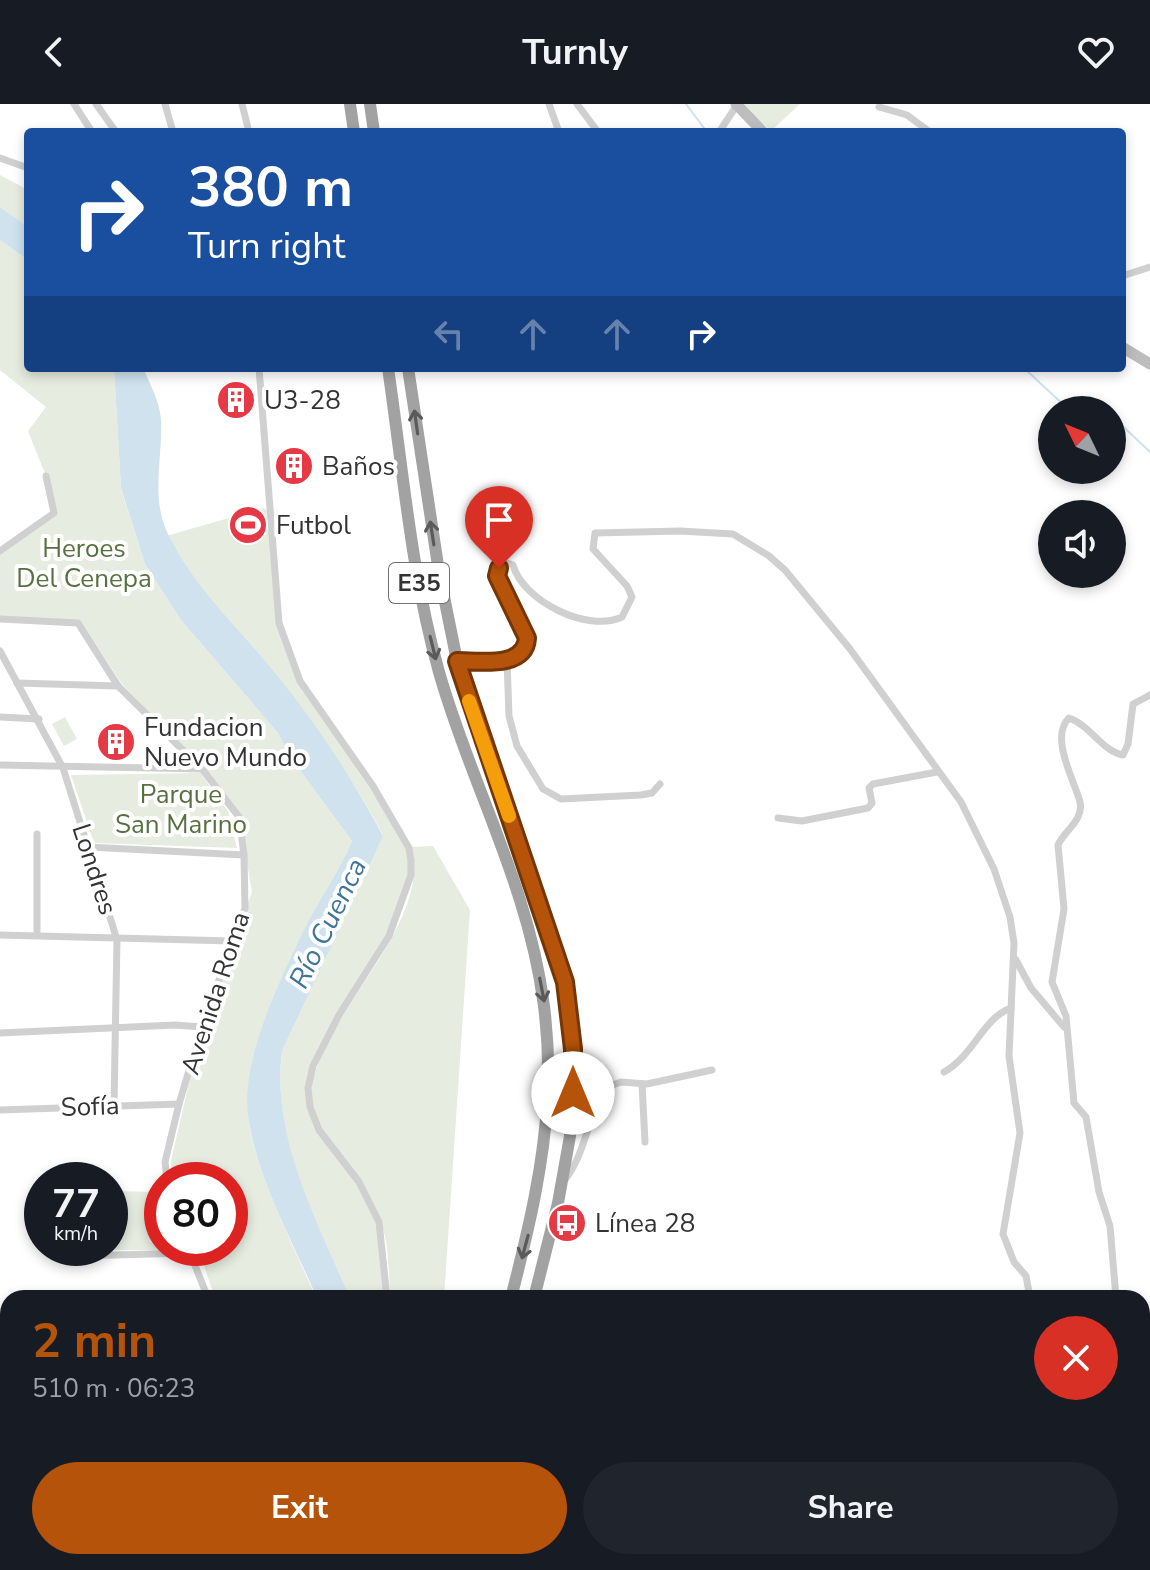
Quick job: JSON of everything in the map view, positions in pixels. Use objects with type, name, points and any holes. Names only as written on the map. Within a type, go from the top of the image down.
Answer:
[{"type":"highway","points":[[350,104],[353,128]]},
{"type":"highway","points":[[370,104],[373,128]]},
{"type":"highway","name":"E35","points":[[389,372],[406,506],[432,646],[449,703],[520,899],[546,1008],[550,1065],[548,1126],[536,1201],[513,1290]]},
{"type":"highway","name":"E35","points":[[409,372],[439,572],[457,661],[565,982],[573,1071],[570,1136],[536,1290]]},
{"type":"main road","points":[[736,104],[759,128]]},
{"type":"main road","points":[[1126,349],[1150,364]]},
{"type":"street","points":[[74,104],[89,128]]},
{"type":"street","points":[[96,104],[113,128]]},
{"type":"street","points":[[165,104],[172,128]]},
{"type":"street","points":[[242,104],[248,128]]},
{"type":"street","points":[[549,104],[558,128]]},
{"type":"street","points":[[577,104],[595,128]]},
{"type":"street","points":[[721,128],[736,104]]},
{"type":"street","points":[[879,107],[907,115],[925,128]]},
{"type":"street","points":[[0,158],[24,167]]},
{"type":"street","points":[[1126,275],[1150,267]]},
{"type":"street","points":[[259,372],[279,623],[300,681],[373,786],[409,848],[411,861],[407,886],[389,936],[339,1015],[313,1066],[308,1088],[310,1107],[319,1130],[359,1182],[379,1222],[386,1290]]},
{"type":"street","points":[[0,551],[54,513],[46,476]]},
{"type":"street","points":[[457,661],[507,660],[517,656],[528,642],[497,576],[499,568],[507,563],[513,565],[517,580],[546,603],[602,624],[622,617],[632,597],[627,586],[593,549],[595,533],[680,531],[733,534],[785,570],[850,649],[961,802],[994,869],[1010,917],[1015,956],[1009,1056],[1020,1133],[1003,1234],[1014,1262],[1026,1276],[1029,1290]]},
{"type":"street","name":"Avenida Roma","points":[[0,619],[78,623],[118,686],[202,769],[239,817],[244,855],[245,908],[202,1027],[165,1162]]},
{"type":"street","name":"Londres","points":[[0,651],[63,768],[117,940],[114,1104]]},
{"type":"street","points":[[507,660],[509,716],[517,746],[543,789],[561,799],[641,795],[652,793],[660,784]]},
{"type":"street","points":[[0,672],[12,673]]},
{"type":"street","points":[[17,683],[118,686]]},
{"type":"street","points":[[1115,1290],[1110,1226],[1099,1192],[1086,1117],[1074,1103],[1066,1016],[1052,982],[1064,909],[1058,845],[1079,815],[1080,802],[1067,771],[1065,723],[1069,718],[1083,724],[1115,754],[1123,755],[1128,744],[1133,704],[1150,695]]},
{"type":"street","points":[[0,717],[39,719]]},
{"type":"street","points":[[0,765],[202,769]]},
{"type":"street","points":[[778,818],[802,821],[868,808],[872,803],[869,788],[873,784],[937,772]]},
{"type":"street","points":[[37,834],[37,935]]},
{"type":"street","points":[[88,847],[244,855]]},
{"type":"street","points":[[0,935],[232,941]]},
{"type":"street","points":[[1015,956],[1031,988],[1065,1029]]},
{"type":"street","points":[[944,1072],[970,1053],[995,1016],[1011,1008]]},
{"type":"street","points":[[0,1033],[202,1027]]},
{"type":"street","points":[[562,1183],[574,1169],[603,1095],[610,1086],[621,1082],[642,1084],[712,1070]]},
{"type":"street","points":[[642,1084],[645,1142]]},
{"type":"street","name":"Sofía","points":[[0,1110],[179,1104]]},
{"type":"street","points":[[195,1266],[205,1290]]},
{"type":"green space","points":[[742,104],[800,104],[774,128],[768,128]]},
{"type":"green space","points":[[0,175],[24,188],[24,224],[0,207]]},
{"type":"green space","name":"Heroes Del Cenepa","points":[[0,240],[24,257],[24,372],[114,372],[121,489],[145,564],[181,620],[278,733],[291,758],[352,841],[270,1013],[249,1082],[248,1114],[257,1158],[312,1290],[212,1290],[204,1266],[248,1266],[248,1162],[171,1162],[202,1027],[252,892],[239,817],[202,769],[121,683],[81,621],[0,617],[0,554],[54,513],[46,476],[28,431],[46,407],[0,370]]},
{"type":"green space","points":[[264,508],[269,513],[279,623],[300,681],[409,848],[409,871],[390,928],[313,1066],[310,1088],[313,1109],[321,1128],[377,1219],[384,1247],[387,1290],[346,1290],[299,1178],[283,1115],[280,1083],[282,1051],[383,835],[360,794],[307,718],[159,538]]},
{"type":"green space","points":[[65,717],[77,739],[64,746],[52,724]]},
{"type":"green space","name":"Parque San Marino","points":[[200,773],[228,811],[237,848],[94,843],[71,775]]},
{"type":"green space","points":[[433,846],[470,910],[445,1290],[390,1290],[383,1227],[325,1136],[312,1101],[312,1085],[321,1056],[392,936],[406,906],[414,876],[412,847]]},
{"type":"green space","points":[[128,1191],[144,1192],[144,1250],[128,1250]]},
{"type":"water","points":[[0,207],[24,224],[24,257],[0,240]]},
{"type":"water","name":"Río Cuenca","points":[[114,372],[145,372],[160,413],[158,492],[168,534],[190,572],[305,712],[383,836],[282,1051],[280,1083],[290,1147],[311,1209],[346,1290],[313,1290],[276,1209],[259,1163],[248,1116],[247,1094],[256,1046],[273,998],[303,932],[352,841],[291,758],[278,733],[181,620],[145,564],[121,488]]},
{"type":"waterway","points":[[686,104],[704,128]]},
{"type":"waterway","points":[[1028,372],[1054,396]]},
{"type":"waterway","points":[[1126,429],[1150,452]]},
{"type":"slow traffic","points":[[469,701],[509,816]]},
{"type":"place","name":"U3-28","points":[[236,400]]},
{"type":"place","name":"Baños","points":[[294,466]]},
{"type":"place","name":"Futbol","points":[[248,525]]},
{"type":"place","name":"Fundacion Nuevo Mundo","points":[[116,742]]},
{"type":"place","name":"Línea 28","points":[[567,1223]]},
{"type":"route","points":[[499,568],[497,576],[527,638],[526,648],[517,656],[497,662],[457,661],[537,897],[559,972],[565,982],[573,1049],[573,1093]]}]
